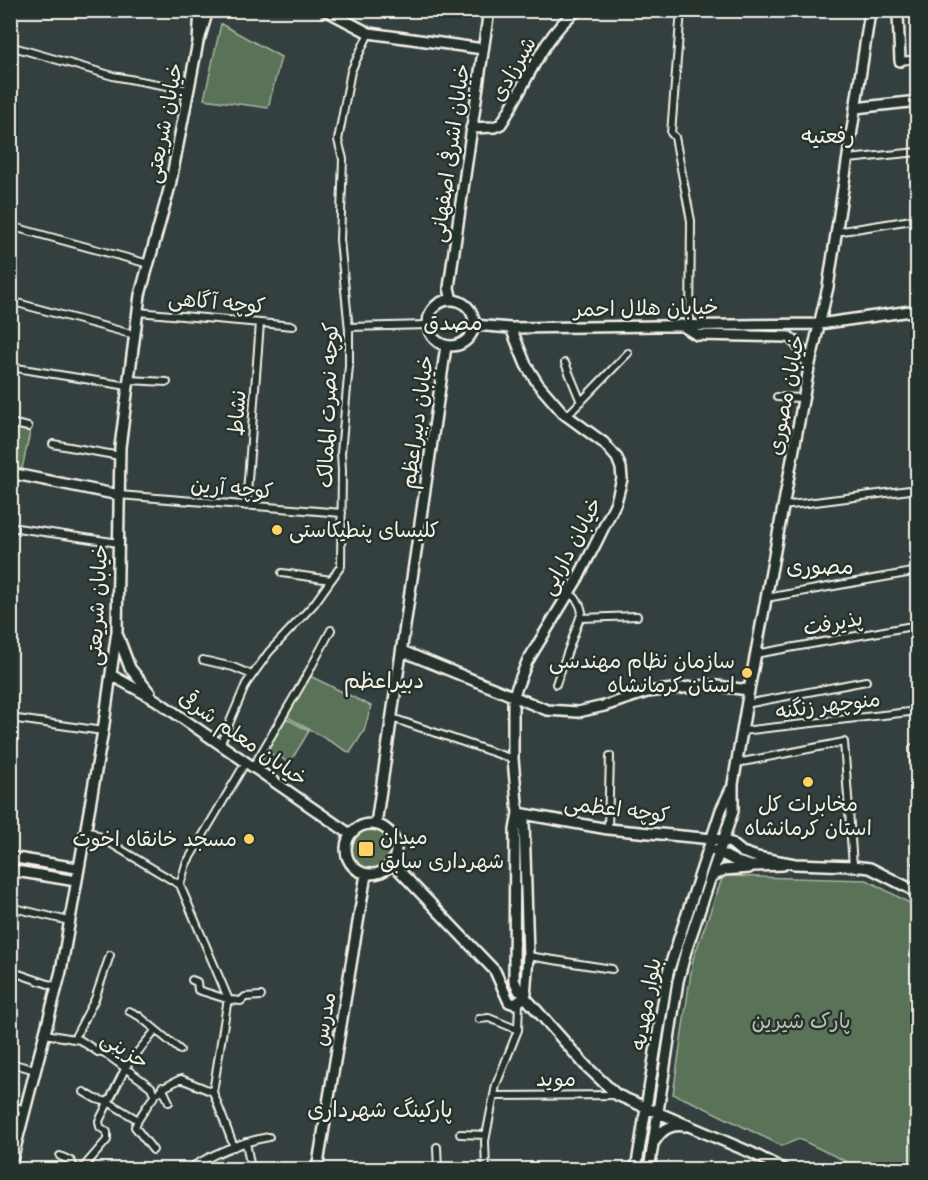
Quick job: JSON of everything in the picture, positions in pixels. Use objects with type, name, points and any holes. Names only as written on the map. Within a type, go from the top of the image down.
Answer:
[{"type":"main road","name":"خیابان شریعتی","points":[[198,42],[200,10]]},
{"type":"main road","name":"خیابان شریعتی","points":[[10,1168],[57,987],[111,675],[117,631],[120,456],[140,295],[170,186],[198,42],[208,10]]},
{"type":"main road","points":[[325,10],[369,33],[481,48]]},
{"type":"main road","name":"خیابان اشرفی اصفهانی","points":[[449,301],[486,10]]},
{"type":"main road","name":"شیرزادی","points":[[471,128],[494,127],[501,124],[540,55],[562,24],[578,10]]},
{"type":"main road","points":[[893,10],[898,14],[900,61]]},
{"type":"main road","name":"خیابان مصوری","points":[[720,851],[733,811],[733,784],[748,690],[803,398],[828,287],[870,11]]},
{"type":"main road","name":"خیابان اشرفی اصفهانی","points":[[449,301],[451,236],[481,48]]},
{"type":"main road","points":[[855,108],[918,101]]},
{"type":"main road","points":[[449,301],[466,305],[474,318],[474,325],[473,332],[465,342],[446,346],[433,338],[428,325],[431,312],[435,307],[449,301]]},
{"type":"main road","name":"خیابان هلال احمر","points":[[474,325],[511,328],[819,324],[918,310]]},
{"type":"main road","points":[[686,325],[697,335],[789,337],[798,344],[809,368]]},
{"type":"main road","name":"خیابان دارایی","points":[[511,328],[526,365],[552,401],[567,416],[604,443],[617,458],[622,479],[616,502],[578,578],[526,662],[513,697],[513,759],[518,813],[515,830],[514,980],[523,998]]},
{"type":"main road","name":"خیابان دبیراعظم","points":[[376,824],[446,346]]},
{"type":"main road","points":[[10,473],[119,495]]},
{"type":"main road","points":[[117,631],[130,668],[156,699]]},
{"type":"main road","points":[[402,651],[548,710],[578,712],[647,692],[709,685],[748,690]]},
{"type":"main road","name":"خیابان معلم شرقی","points":[[111,675],[156,699],[350,834]]},
{"type":"main road","name":"خیابان مصوری","points":[[710,843],[733,784]]},
{"type":"main road","name":"خیابان دارایی","points":[[518,813],[524,821],[528,961],[523,998]]},
{"type":"main road","name":"کوچه اعظمی","points":[[518,813],[608,829],[710,843]]},
{"type":"main road","points":[[376,824],[388,830],[396,842],[397,849],[392,863],[381,872],[366,874],[358,871],[348,858],[347,842],[350,834],[362,825],[376,824]]},
{"type":"main road","points":[[710,843],[723,840],[749,855],[795,864]]},
{"type":"main road","points":[[710,843],[742,864],[765,867]]},
{"type":"main road","name":"بلوار مهدیه","points":[[636,1170],[644,1109],[668,972],[710,843]]},
{"type":"main road","name":"بلوار مهدیه","points":[[649,1170],[678,981],[720,851]]},
{"type":"main road","points":[[10,857],[78,868]]},
{"type":"main road","points":[[32,874],[37,870],[35,862]]},
{"type":"main road","points":[[392,863],[495,971],[508,1002],[523,998],[586,1066],[617,1095],[785,1170]]},
{"type":"main road","points":[[711,877],[724,870],[795,864],[853,866],[878,872],[916,892]]},
{"type":"main road","points":[[10,870],[76,881]]},
{"type":"main road","name":"مدرس","points":[[317,1170],[366,874]]},
{"type":"main road","points":[[675,948],[686,951]]},
{"type":"main road","points":[[515,964],[521,969],[528,961]]},
{"type":"main road","points":[[654,1144],[660,1133],[666,1129],[675,1125],[691,1127]]},
{"type":"street","points":[[681,10],[671,133],[675,137],[690,210],[686,325]]},
{"type":"street","name":"کوچه نصرت الممالک","points":[[220,745],[252,675],[269,652],[314,604],[341,566],[341,453],[349,366],[349,327],[340,240],[343,159],[338,140],[351,71],[369,33]]},
{"type":"street","points":[[10,46],[113,76],[189,90]]},
{"type":"street","points":[[900,61],[918,59]]},
{"type":"street","points":[[848,159],[918,152]]},
{"type":"street","points":[[836,232],[918,219]]},
{"type":"street","points":[[10,226],[149,264]]},
{"type":"street","points":[[10,301],[135,336]]},
{"type":"street","name":"کوچه آگاهی","points":[[138,312],[293,326]]},
{"type":"street","name":"نشاط","points":[[246,506],[260,323]]},
{"type":"street","points":[[349,327],[428,325]]},
{"type":"street","points":[[567,416],[628,353]]},
{"type":"street","points":[[565,363],[581,402]]},
{"type":"street","points":[[10,367],[129,383],[167,382]]},
{"type":"street","points":[[777,397],[803,398]]},
{"type":"street","points":[[10,423],[28,426]]},
{"type":"street","points":[[52,444],[120,456]]},
{"type":"street","points":[[783,506],[918,489]]},
{"type":"street","name":"کوچه آرین","points":[[119,495],[342,513]]},
{"type":"street","points":[[10,527],[119,543]]},
{"type":"street","points":[[766,598],[918,571]]},
{"type":"street","points":[[282,573],[331,580]]},
{"type":"street","points":[[556,684],[582,612],[576,597],[569,593]]},
{"type":"street","points":[[580,618],[637,616]]},
{"type":"street","name":"پذیرفت","points":[[755,654],[918,625]]},
{"type":"street","points":[[180,885],[186,864],[308,673],[331,630]]},
{"type":"street","points":[[203,660],[233,667],[252,675]]},
{"type":"street","points":[[746,704],[866,681]]},
{"type":"street","name":"منوچهر زنگنه","points":[[742,731],[918,711]]},
{"type":"street","points":[[10,718],[102,731]]},
{"type":"street","points":[[392,718],[513,759]]},
{"type":"street","points":[[736,763],[844,742],[853,866]]},
{"type":"street","points":[[915,748],[916,892]]},
{"type":"street","points":[[608,829],[610,756]]},
{"type":"street","points":[[85,828],[180,885],[228,998],[213,1092],[234,1147]]},
{"type":"street","points":[[10,907],[69,921]]},
{"type":"street","name":"حزینی","points":[[74,1039],[95,999],[110,955]]},
{"type":"street","points":[[528,961],[612,969]]},
{"type":"street","points":[[10,971],[57,987]]},
{"type":"street","points":[[192,980],[197,981],[198,990],[228,998],[241,1001],[245,997],[261,996]]},
{"type":"street","points":[[486,1170],[486,1135],[496,1085],[518,1030],[523,998]]},
{"type":"street","points":[[129,1011],[139,1016],[180,1050]]},
{"type":"street","points":[[479,1019],[489,1018],[518,1030]]},
{"type":"street","points":[[60,1156],[71,1161],[73,1166],[80,1170],[107,1140],[107,1132],[100,1127],[99,1121],[127,1065],[156,1030]]},
{"type":"street","name":"حزینی","points":[[45,1034],[74,1039],[99,1052],[102,1051],[151,1087],[154,1095]]},
{"type":"street","points":[[10,1063],[36,1070]]},
{"type":"street","points":[[153,1150],[135,1127],[154,1095],[162,1087],[181,1079],[213,1092]]},
{"type":"street","points":[[162,1087],[169,1102]]},
{"type":"street","points":[[84,1092],[108,1102],[138,1120]]},
{"type":"street","name":"موید","points":[[495,1096],[617,1095]]},
{"type":"street","points":[[10,1106],[26,1110]]},
{"type":"street","points":[[460,1134],[486,1135]]},
{"type":"street","points":[[187,1170],[200,1161],[246,1142],[269,1137]]},
{"type":"street","points":[[246,1142],[250,1164]]},
{"type":"street","points":[[437,1147],[438,1170]]},
{"type":"green space","points":[[221,24],[281,57],[268,108],[204,99]]},
{"type":"green space","points":[[11,428],[30,432],[22,469],[11,467]]},
{"type":"green space","points":[[310,676],[371,706],[364,731],[350,753],[286,716]]},
{"type":"green space","points":[[285,718],[309,731],[289,764],[277,754],[275,756],[266,750]]},
{"type":"green space","points":[[371,827],[380,828],[387,833],[392,840],[392,858],[387,865],[380,870],[371,871],[362,870],[355,865],[350,858],[349,849],[350,840],[355,833],[362,828]]},
{"type":"green space","name":"پارک شیرین","points":[[723,876],[867,880],[917,907],[917,1169],[862,1169],[799,1139],[782,1146],[673,1094],[693,959]]},
{"type":"place","name":"کلیسای پنطیکاستی","points":[[277,530]]},
{"type":"place","name":"سازمان نظام مهندسی استان کرمانشاه","points":[[747,673]]},
{"type":"place","name":"مخابرات کل استان کرمانشاه","points":[[808,782]]},
{"type":"place","name":"مسجد خانقاه اخوت","points":[[249,839]]},
{"type":"place","name":"میدان شهرداری سابق","points":[[366,849]]},
{"type":"district","name":"رفعتیه","points":[[828,135]]},
{"type":"district","name":"مصدق","points":[[453,322]]},
{"type":"district","name":"مصوری","points":[[820,566]]},
{"type":"district","name":"دبیراعظم","points":[[384,680]]},
{"type":"district","name":"پارکینگ شهرداری","points":[[380,1109]]}]
